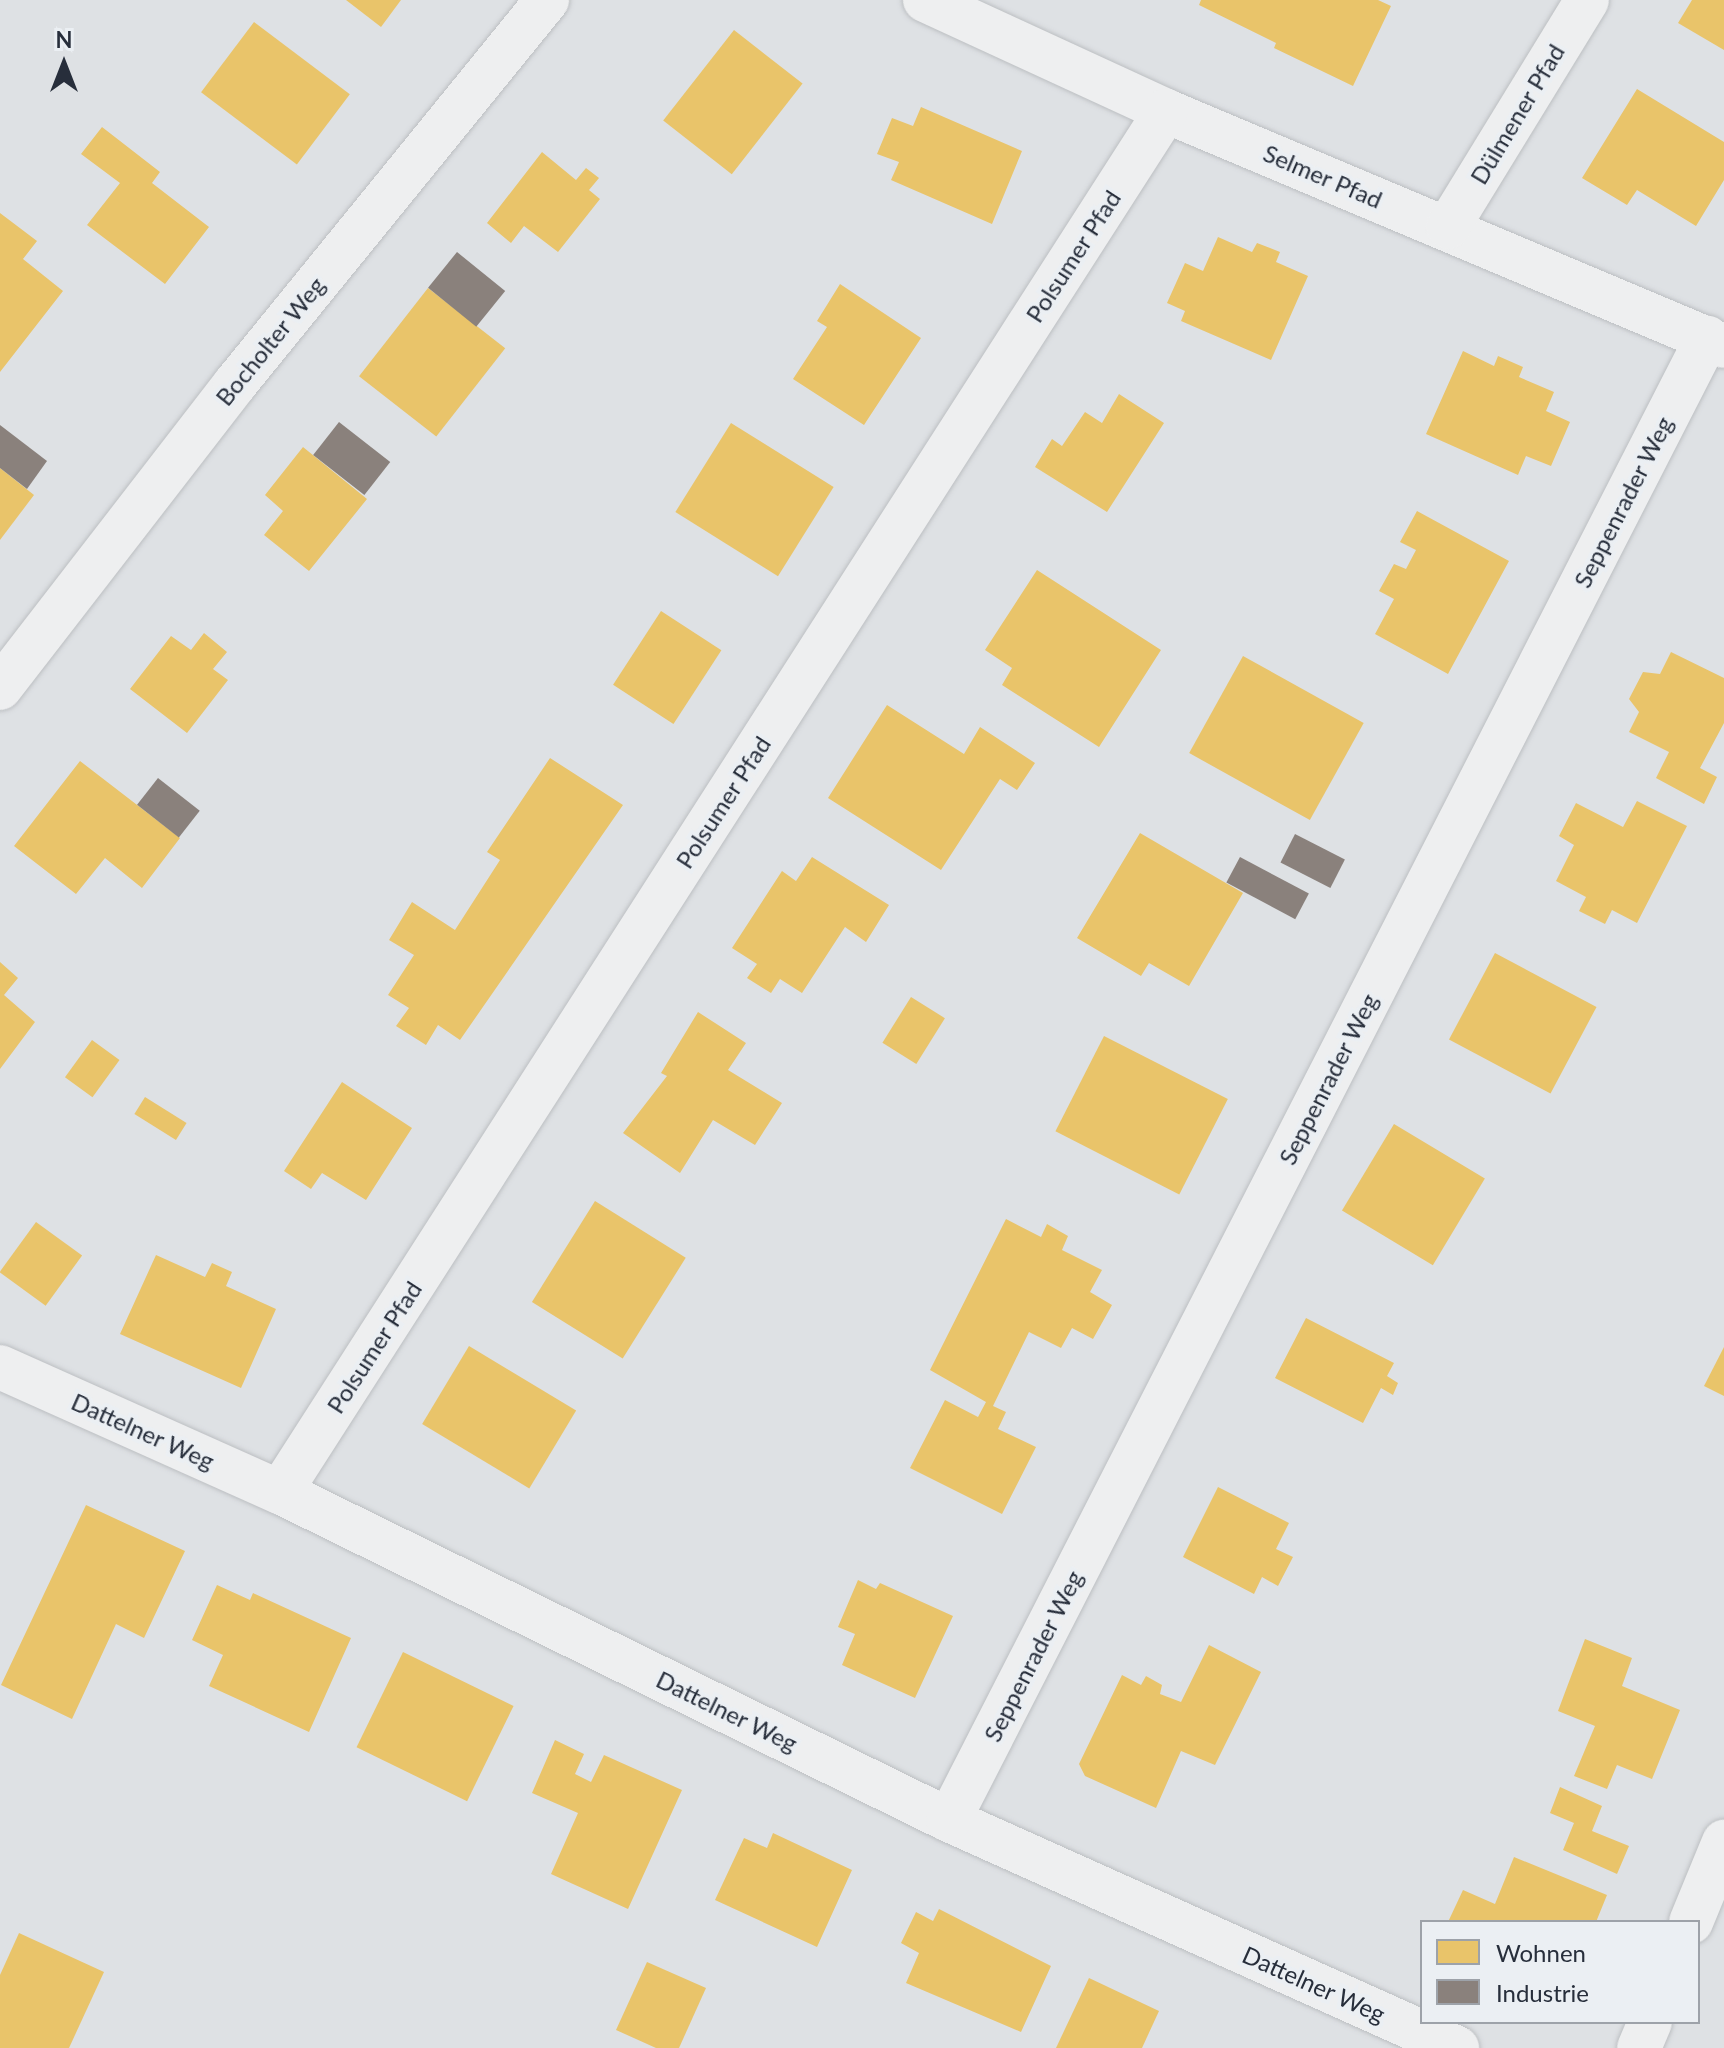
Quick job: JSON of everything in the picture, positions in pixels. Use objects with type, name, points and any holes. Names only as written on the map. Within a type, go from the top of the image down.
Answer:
[{"type":"street","name":"Bocholter Weg","points":[[0,688],[235,384],[547,0]]},
{"type":"street","name":"Selmer Pfad","points":[[925,0],[1166,111],[1716,342]]},
{"type":"street","name":"Dülmener Pfad","points":[[1448,227],[1587,0]]},
{"type":"street","name":"Polsumer Pfad","points":[[280,1492],[1166,111]]},
{"type":"street","name":"Seppenrader Weg","points":[[949,1820],[1716,342]]},
{"type":"street","name":"Dattelner Weg","points":[[0,1367],[280,1492],[949,1820],[1457,2048]]},
{"type":"street","points":[[1692,1920],[1724,1842]]},
{"type":"street","points":[[1639,2048],[1649,2024]]},
{"type":"building: Wohnen","points":[[346,0],[401,0],[381,27]]},
{"type":"building: Wohnen","points":[[1201,0],[1378,0],[1391,6],[1353,86],[1274,48],[1276,43],[1199,5]]},
{"type":"building: Wohnen","points":[[1692,0],[1724,0],[1724,50],[1678,23]]},
{"type":"building: Wohnen","points":[[254,22],[350,94],[297,164],[201,92]]},
{"type":"building: Wohnen","points":[[734,30],[803,84],[732,174],[663,121]]},
{"type":"building: Wohnen","points":[[1637,89],[1724,142],[1724,180],[1696,226],[1637,190],[1627,205],[1582,178]]},
{"type":"building: Wohnen","points":[[921,107],[1022,151],[992,224],[891,180],[899,162],[877,154],[892,118],[913,126]]},
{"type":"building: Wohnen","points":[[102,127],[160,172],[152,183],[209,227],[165,284],[87,225],[120,183],[81,154]]},
{"type":"building: Wohnen","points":[[542,152],[576,180],[586,168],[599,178],[589,190],[600,199],[558,252],[524,226],[511,243],[487,223]]},
{"type":"building: Wohnen","points":[[0,213],[37,241],[23,259],[63,291],[0,372]]},
{"type":"building: Wohnen","points":[[1218,237],[1252,252],[1257,243],[1280,252],[1276,262],[1308,276],[1271,360],[1181,321],[1185,311],[1167,303],[1185,263],[1203,271]]},
{"type":"building: Wohnen","points":[[840,284],[921,338],[864,425],[793,379],[827,327],[817,321]]},
{"type":"building: Wohnen","points":[[428,288],[505,348],[436,437],[359,376]]},
{"type":"building: Wohnen","points":[[1463,351],[1494,366],[1498,356],[1523,367],[1519,377],[1554,392],[1546,411],[1570,422],[1551,466],[1526,456],[1518,475],[1426,434]]},
{"type":"building: Wohnen","points":[[1119,394],[1164,423],[1107,512],[1035,467],[1052,439],[1062,446],[1085,412],[1102,423]]},
{"type":"building: Wohnen","points":[[731,423],[834,487],[778,576],[675,512]]},
{"type":"building: Wohnen","points":[[303,447],[367,499],[309,571],[264,535],[283,511],[265,495]]},
{"type":"building: Wohnen","points":[[0,468],[34,495],[0,540]]},
{"type":"building: Wohnen","points":[[1417,511],[1509,561],[1448,674],[1375,634],[1394,599],[1379,591],[1394,564],[1406,569],[1416,550],[1400,542]]},
{"type":"building: Wohnen","points":[[1037,570],[1161,650],[1099,747],[1002,685],[1012,668],[985,650]]},
{"type":"building: Wohnen","points":[[661,611],[721,650],[673,724],[613,685]]},
{"type":"building: Wohnen","points":[[204,633],[227,652],[213,669],[228,680],[187,733],[130,689],[171,636],[191,650]]},
{"type":"building: Wohnen","points":[[1671,652],[1724,678],[1724,723],[1700,768],[1717,777],[1704,804],[1656,778],[1669,752],[1629,732],[1639,712],[1629,699],[1643,672],[1660,674]]},
{"type":"building: Wohnen","points":[[1243,656],[1364,723],[1310,820],[1189,753]]},
{"type":"building: Wohnen","points":[[887,705],[964,754],[980,727],[1035,763],[1017,790],[1000,779],[941,870],[828,798]]},
{"type":"building: Wohnen","points":[[550,758],[623,805],[460,1040],[438,1025],[426,1045],[396,1026],[409,1008],[388,995],[414,955],[389,940],[412,902],[455,930],[500,860],[487,852]]},
{"type":"building: Wohnen","points":[[80,761],[180,838],[142,888],[105,858],[76,894],[14,846]]},
{"type":"building: Wohnen","points":[[1637,801],[1687,826],[1637,923],[1612,910],[1605,924],[1579,911],[1586,897],[1556,881],[1574,845],[1559,836],[1576,803],[1623,827]]},
{"type":"building: Wohnen","points":[[1140,833],[1243,893],[1189,986],[1149,963],[1141,976],[1077,938]]},
{"type":"building: Wohnen","points":[[812,857],[889,905],[866,942],[845,927],[802,993],[780,979],[771,993],[747,978],[757,964],[732,948],[782,871],[796,881]]},
{"type":"building: Wohnen","points":[[1495,953],[1597,1007],[1551,1094],[1449,1040]]},
{"type":"building: Wohnen","points":[[0,962],[18,978],[4,995],[35,1022],[0,1069]]},
{"type":"building: Wohnen","points":[[911,997],[945,1018],[916,1064],[882,1043]]},
{"type":"building: Wohnen","points":[[698,1012],[746,1043],[728,1070],[782,1103],[755,1145],[713,1120],[680,1173],[623,1133],[667,1076],[661,1073]]},
{"type":"building: Wohnen","points":[[1104,1036],[1228,1099],[1179,1194],[1055,1131]]},
{"type":"building: Wohnen","points":[[92,1040],[120,1060],[92,1097],[65,1077]]},
{"type":"building: Wohnen","points":[[342,1082],[412,1128],[366,1200],[322,1173],[311,1189],[284,1171]]},
{"type":"building: Wohnen","points":[[145,1097],[187,1123],[176,1140],[134,1114]]},
{"type":"building: Wohnen","points":[[1394,1124],[1485,1179],[1433,1265],[1342,1211]]},
{"type":"building: Wohnen","points":[[595,1201],[686,1258],[623,1359],[532,1302]]},
{"type":"building: Wohnen","points":[[1006,1219],[1041,1237],[1047,1224],[1068,1236],[1062,1250],[1102,1270],[1090,1292],[1112,1305],[1093,1339],[1072,1328],[1061,1348],[1029,1332],[993,1406],[1006,1412],[998,1429],[1036,1447],[1002,1514],[910,1468],[945,1400],[978,1417],[986,1402],[930,1370]]},
{"type":"building: Wohnen","points":[[36,1222],[82,1256],[46,1306],[0,1272]]},
{"type":"building: Wohnen","points":[[156,1255],[205,1277],[212,1263],[232,1272],[226,1286],[276,1309],[241,1388],[120,1334]]},
{"type":"building: Wohnen","points":[[1306,1318],[1394,1363],[1387,1376],[1398,1383],[1393,1395],[1381,1388],[1363,1423],[1275,1378]]},
{"type":"building: Wohnen","points":[[469,1346],[576,1410],[529,1488],[422,1424]]},
{"type":"building: Wohnen","points":[[1724,1347],[1724,1396],[1704,1386]]},
{"type":"building: Wohnen","points":[[1218,1487],[1289,1523],[1276,1549],[1293,1557],[1278,1586],[1262,1577],[1254,1594],[1183,1557]]},
{"type":"building: Wohnen","points":[[86,1505],[185,1551],[144,1638],[116,1624],[72,1719],[1,1685]]},
{"type":"building: Wohnen","points":[[858,1580],[876,1589],[880,1583],[953,1616],[915,1698],[842,1665],[855,1634],[838,1627]]},
{"type":"building: Wohnen","points":[[217,1585],[250,1600],[253,1593],[351,1638],[309,1732],[209,1686],[223,1655],[192,1640]]},
{"type":"building: Wohnen","points":[[1585,1639],[1632,1658],[1622,1686],[1680,1710],[1652,1779],[1617,1765],[1607,1789],[1574,1776],[1595,1726],[1558,1711]]},
{"type":"building: Wohnen","points":[[1209,1645],[1261,1672],[1215,1765],[1181,1751],[1156,1808],[1085,1776],[1079,1764],[1122,1675],[1141,1685],[1146,1676],[1162,1685],[1160,1694],[1181,1702]]},
{"type":"building: Wohnen","points":[[403,1652],[514,1706],[467,1801],[357,1747]]},
{"type":"building: Wohnen","points":[[555,1740],[584,1754],[575,1774],[591,1782],[604,1755],[682,1790],[628,1909],[551,1874],[578,1813],[532,1793]]},
{"type":"building: Wohnen","points":[[1560,1787],[1602,1806],[1592,1831],[1629,1846],[1617,1874],[1563,1850],[1574,1823],[1550,1813]]},
{"type":"building: Wohnen","points":[[773,1833],[852,1870],[817,1947],[715,1900],[744,1838],[767,1848]]},
{"type":"building: Wohnen","points":[[1514,1857],[1607,1895],[1597,1920],[1449,1920],[1463,1890],[1495,1904]]},
{"type":"building: Wohnen","points":[[939,1909],[1051,1966],[1021,2032],[906,1983],[919,1953],[901,1943],[916,1912],[933,1921]]},
{"type":"building: Wohnen","points":[[19,1933],[104,1972],[69,2048],[0,2048],[0,1975]]},
{"type":"building: Wohnen","points":[[647,1962],[706,1988],[679,2048],[656,2048],[616,2030]]},
{"type":"building: Wohnen","points":[[1089,1978],[1159,2011],[1142,2048],[1056,2048]]},
{"type":"building: Industrie","points":[[457,252],[505,291],[476,327],[428,288]]},
{"type":"building: Industrie","points":[[339,422],[390,462],[364,495],[313,455]]},
{"type":"building: Industrie","points":[[0,425],[47,461],[27,489],[0,468]]},
{"type":"building: Industrie","points":[[158,778],[200,811],[179,837],[137,805]]},
{"type":"building: Industrie","points":[[1295,834],[1345,859],[1330,888],[1280,863]]},
{"type":"building: Industrie","points":[[1240,857],[1309,894],[1295,919],[1226,883]]}]
